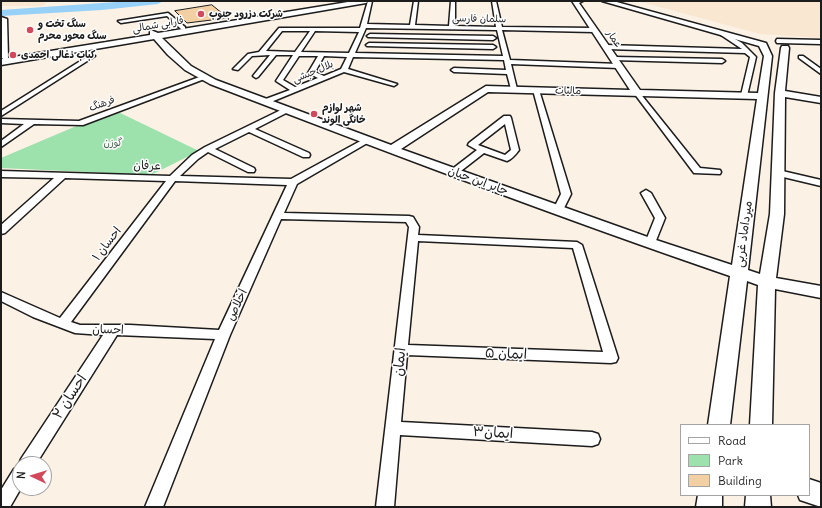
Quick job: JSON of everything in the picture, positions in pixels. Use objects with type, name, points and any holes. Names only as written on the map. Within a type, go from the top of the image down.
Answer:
[{"type":"street","name":"فارابی شمالی","points":[[154,34],[346,1]]},
{"type":"street","name":"فارابی شمالی","points":[[2,59],[366,1]]},
{"type":"street","name":"بلال حبشی","points":[[266,102],[344,70],[363,28],[370,1]]},
{"type":"street","points":[[412,27],[416,1]]},
{"type":"street","points":[[452,28],[453,1]]},
{"type":"street","points":[[494,1],[514,89]]},
{"type":"street","name":"عمار","points":[[580,1],[575,2],[637,93]]},
{"type":"street","points":[[605,1],[723,34],[764,43]]},
{"type":"street","points":[[620,1],[764,43],[774,48],[821,42]]},
{"type":"street","points":[[121,21],[168,14],[183,28]]},
{"type":"street","points":[[2,59],[3,20]]},
{"type":"street","points":[[442,27],[442,37]]},
{"type":"street","name":"سلمان فارسی","points":[[261,53],[281,29],[313,30],[442,27],[594,30]]},
{"type":"street","points":[[295,90],[279,81],[313,30]]},
{"type":"street","name":"جابر ابن حیان","points":[[154,34],[171,53],[188,68],[205,77],[266,102],[392,150],[650,243],[767,282],[821,292]]},
{"type":"street","points":[[723,34],[748,50],[753,57],[745,95]]},
{"type":"street","points":[[370,36],[493,38]]},
{"type":"street","points":[[412,45],[414,37]]},
{"type":"street","points":[[452,38],[452,46]]},
{"type":"street","name":"میرداماد غربی","points":[[719,424],[738,272],[768,56],[764,43]]},
{"type":"street","points":[[369,45],[492,47]]},
{"type":"street","points":[[785,46],[821,48]]},
{"type":"street","points":[[761,424],[767,282],[777,214],[780,93],[785,46]]},
{"type":"street","points":[[606,47],[748,50]]},
{"type":"street","points":[[236,69],[250,55],[261,53],[352,54],[508,60],[617,62],[722,61]]},
{"type":"street","points":[[256,76],[275,53]]},
{"type":"street","points":[[322,54],[311,73],[323,78]]},
{"type":"street","points":[[1,114],[92,56]]},
{"type":"street","points":[[801,57],[821,72]]},
{"type":"street","points":[[344,70],[394,84]]},
{"type":"street","points":[[454,70],[510,72]]},
{"type":"street","name":"فرهنگ","points":[[1,121],[80,123],[205,77]]},
{"type":"street","name":"مالیات","points":[[392,150],[486,89],[763,96]]},
{"type":"street","points":[[536,90],[566,194],[558,210]]},
{"type":"street","points":[[637,93],[697,172],[717,172]]},
{"type":"street","points":[[780,93],[820,101]]},
{"type":"street","name":"احسان ۱","points":[[62,324],[172,179],[195,157],[208,149],[288,110]]},
{"type":"street","points":[[507,118],[515,150],[507,158],[483,150],[472,145],[507,118]]},
{"type":"street","points":[[1,145],[32,122]]},
{"type":"street","points":[[249,129],[306,155]]},
{"type":"street","points":[[293,182],[366,140]]},
{"type":"street","points":[[208,149],[251,170]]},
{"type":"street","points":[[454,172],[483,150]]},
{"type":"street","points":[[778,173],[821,183]]},
{"type":"street","name":"عرفان","points":[[1,174],[293,182]]},
{"type":"street","points":[[1,231],[62,176]]},
{"type":"street","name":"اخلاص","points":[[154,507],[223,335],[293,182]]},
{"type":"street","points":[[646,193],[660,218],[650,243]]},
{"type":"street","name":"ایمان","points":[[278,216],[409,219],[414,227],[385,507]]},
{"type":"street","name":"ایمان ۵","points":[[402,350],[611,358],[577,245],[413,238]]},
{"type":"street","name":"احسان","points":[[1,296],[62,324],[80,330],[223,335]]},
{"type":"street","name":"احسان ۲","points":[[32,456],[113,330]]},
{"type":"street","name":"ایمان۳","points":[[393,428],[592,439]]},
{"type":"street","points":[[1,504],[12,487]]},
{"type":"street","points":[[810,491],[821,495]]},
{"type":"street","points":[[709,507],[710,496]]},
{"type":"street","points":[[758,496],[758,507]]},
{"type":"shaded area","points":[[1,1],[48,1],[43,6],[1,6]]},
{"type":"shaded area","points":[[637,1],[821,1],[821,38],[760,34]]},
{"type":"green space","name":"گوزن","points":[[114,110],[199,151],[151,175],[1,168],[1,158]]},
{"type":"building","name":"شرکت دزرود جنوب","points":[[212,5],[228,18],[187,23],[175,11]]},
{"type":"waterway","points":[[1,13],[102,7],[158,1]]},
{"type":"place","name":"شرکت دزرود جنوب","points":[[201,14]]},
{"type":"place","name":"سنگ تخت و سنگ محور محرم","points":[[30,30]]},
{"type":"place","name":"کباب ذغالی احمدی","points":[[13,55]]},
{"type":"place","name":"شهر لوازم خانگی الوند","points":[[314,114]]}]
